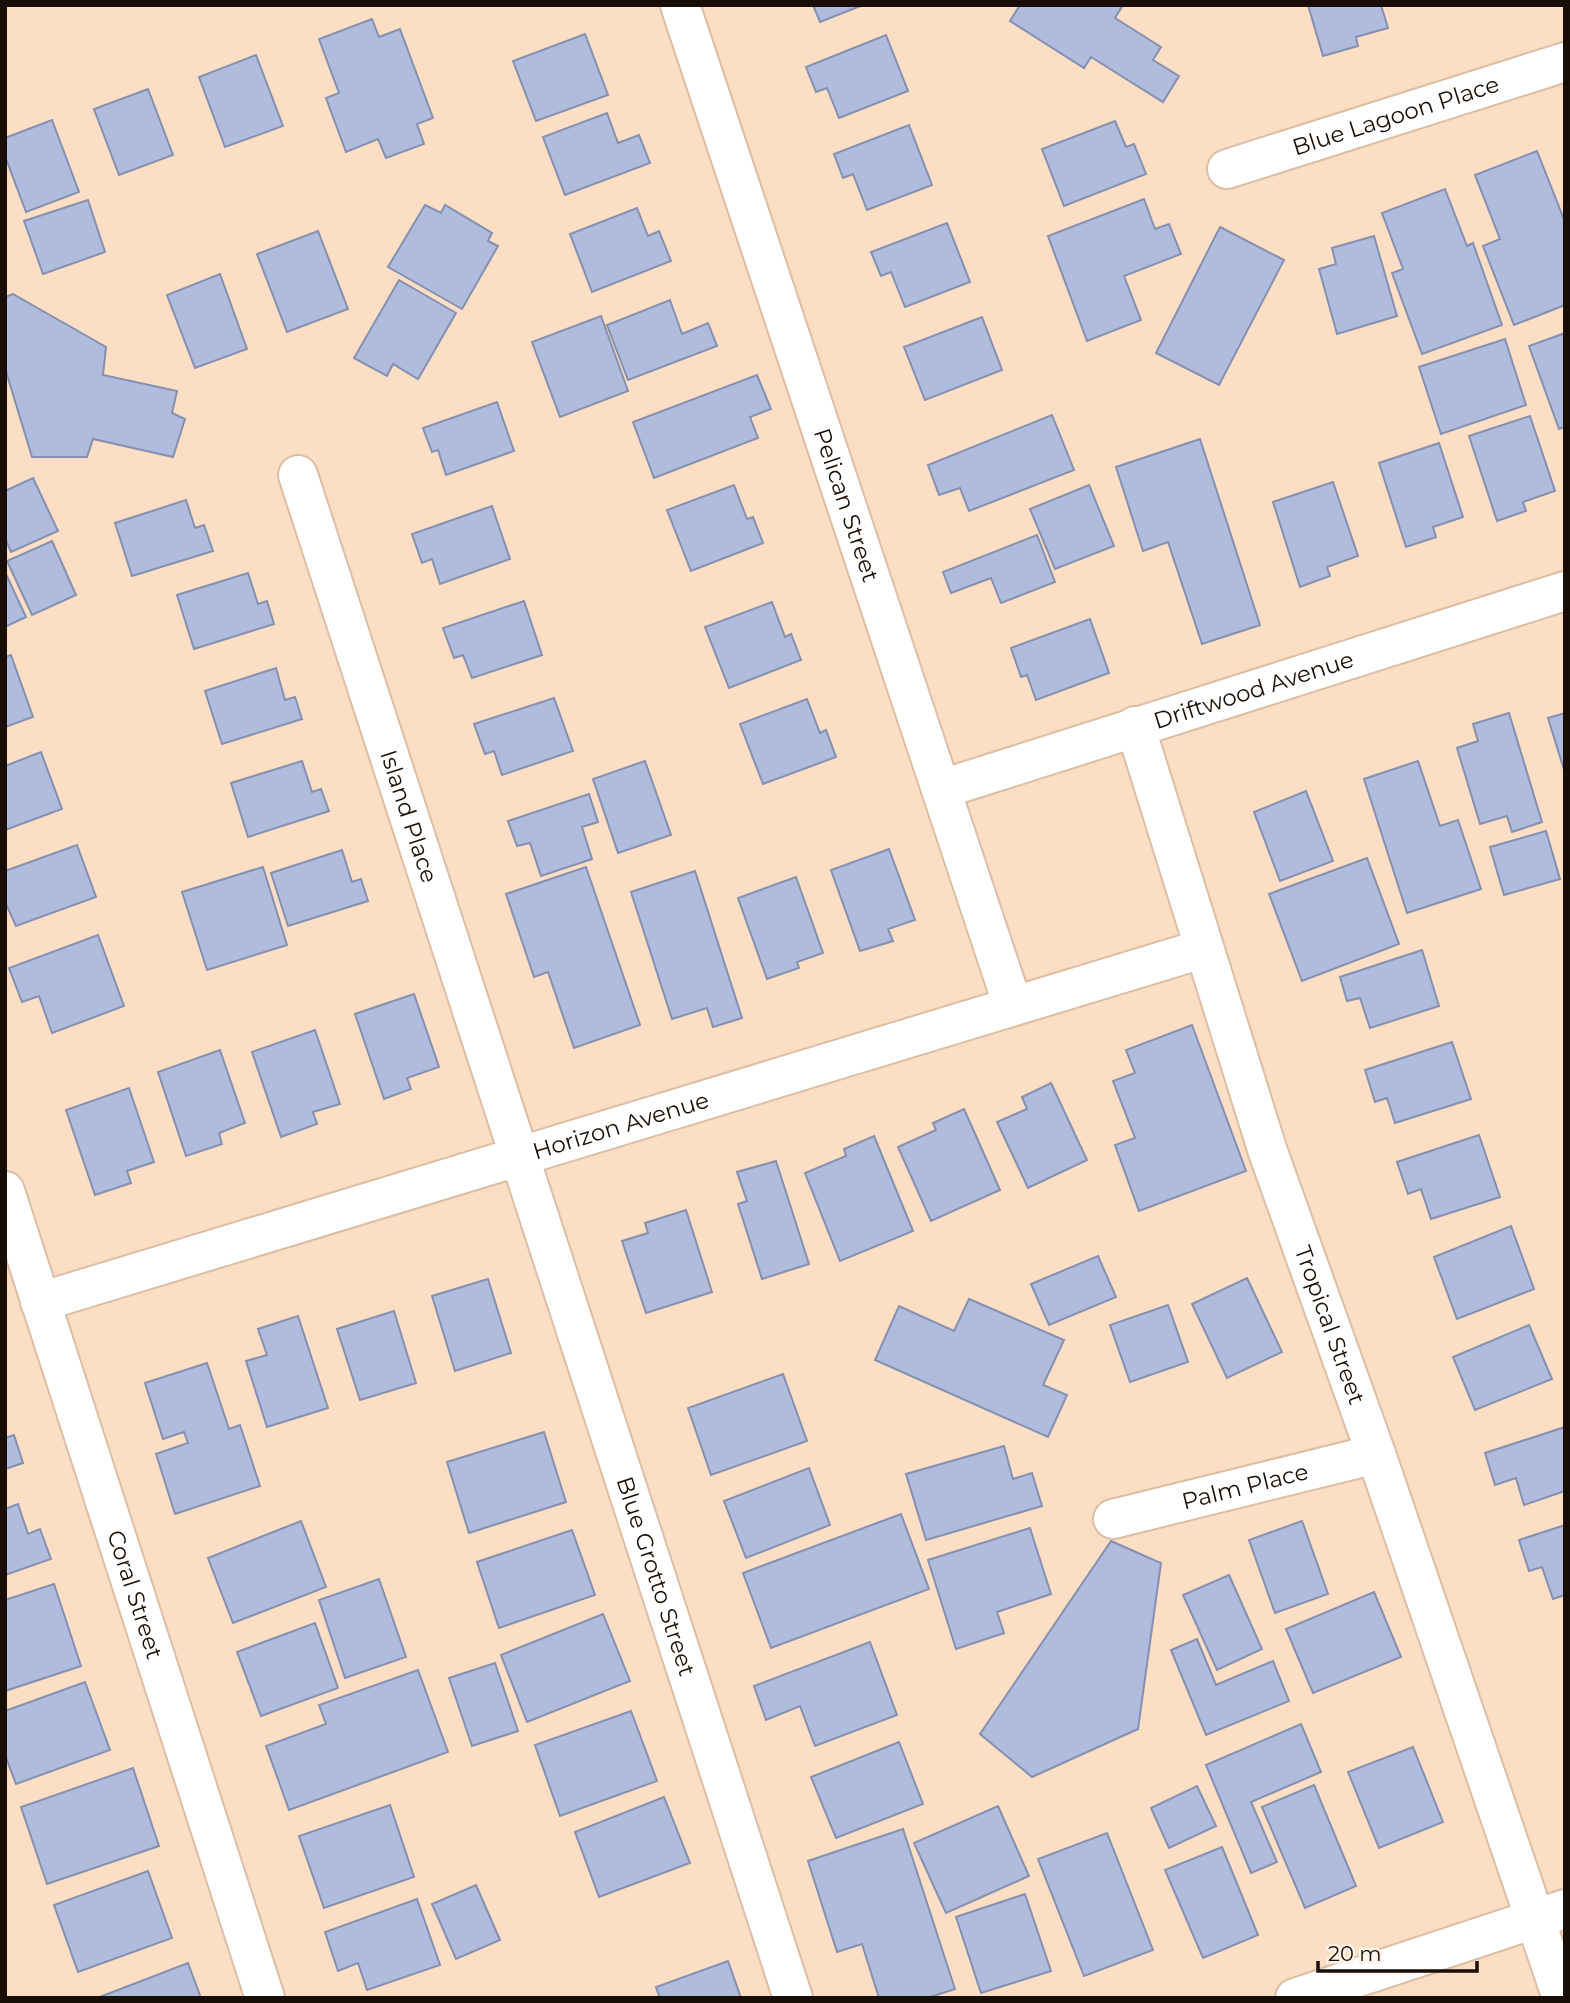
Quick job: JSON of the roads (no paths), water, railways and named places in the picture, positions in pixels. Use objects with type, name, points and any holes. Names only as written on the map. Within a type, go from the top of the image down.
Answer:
[{"type":"street","name":"Pelican Street","points":[[680,5],[1013,1006]]},
{"type":"street","name":"Blue Lagoon Place","points":[[1227,169],[1565,62]]},
{"type":"street","name":"Island Place","points":[[298,475],[521,1156]]},
{"type":"street","name":"Driftwood Avenue","points":[[942,789],[1565,591]]},
{"type":"street","name":"Tropical Street","points":[[1135,726],[1202,949],[1268,1153],[1376,1454],[1550,1914],[1562,1998]]},
{"type":"street","name":"Horizon Avenue","points":[[40,1302],[1202,949]]},
{"type":"street","name":"Blue Grotto Street","points":[[521,1156],[793,1998]]},
{"type":"street","name":"Coral Street","points":[[5,1191],[265,1998]]},
{"type":"street","name":"Palm Place","points":[[1113,1519],[1376,1454]]},
{"type":"street","points":[[1295,1998],[1550,1914]]}]
